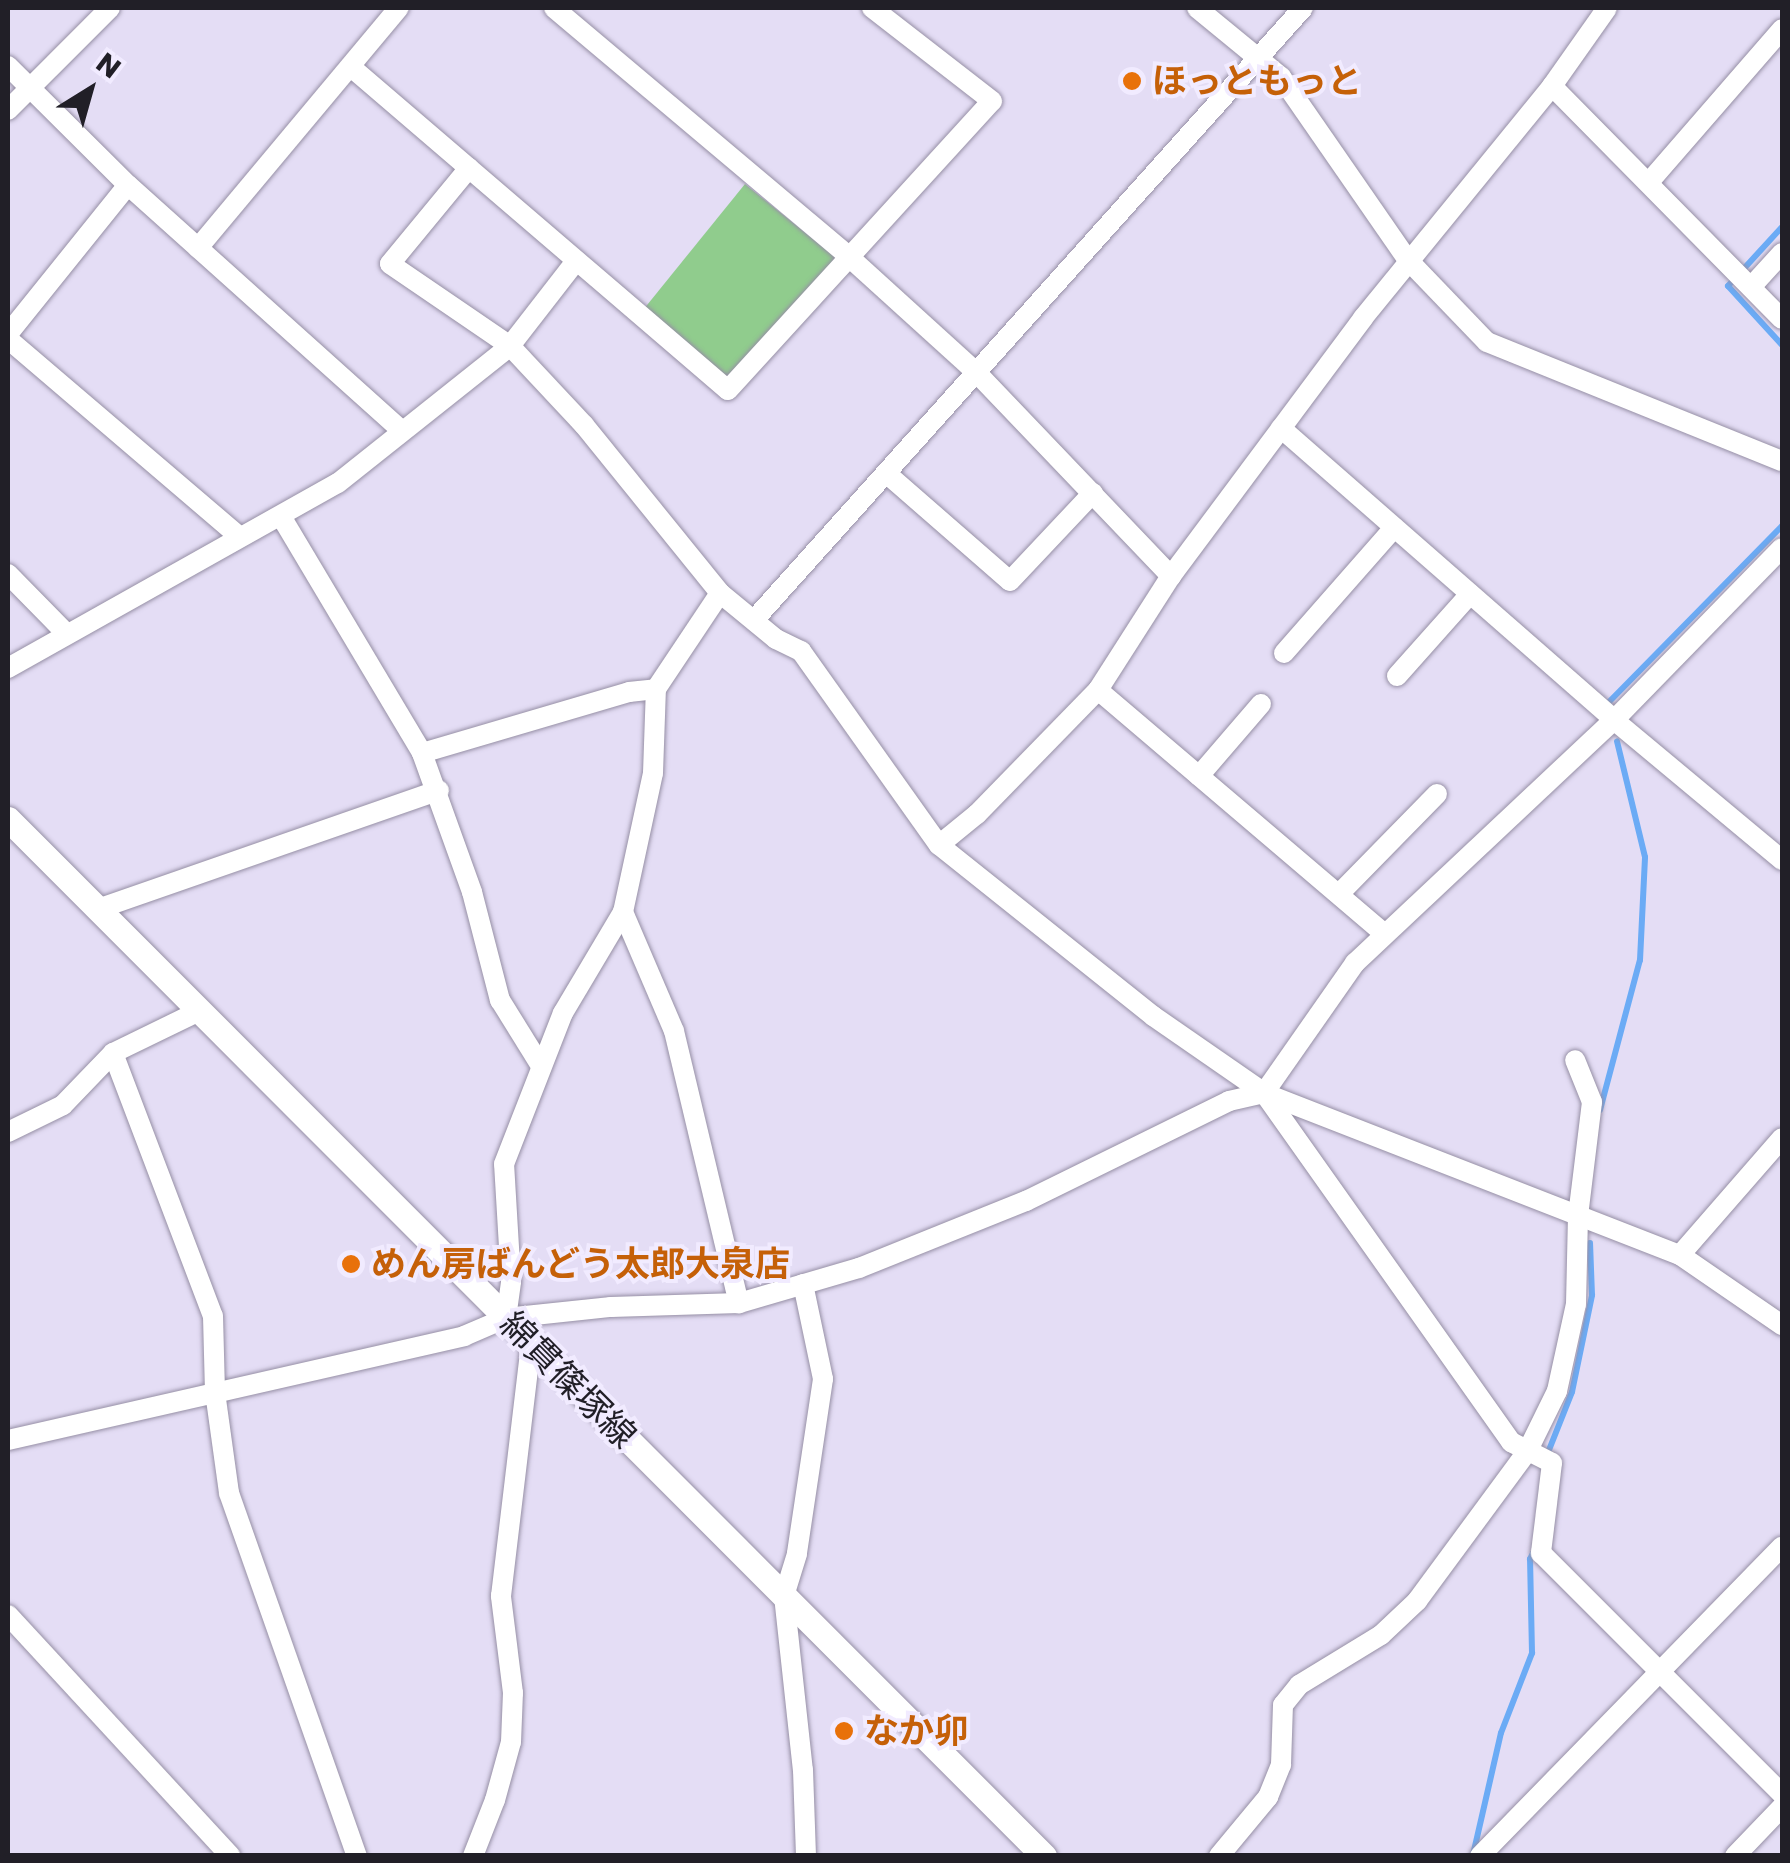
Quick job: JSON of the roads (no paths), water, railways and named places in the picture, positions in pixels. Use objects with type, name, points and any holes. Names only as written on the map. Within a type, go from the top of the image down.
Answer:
[{"type":"main road","name":"綿貫篠塚線","points":[[8,819],[1044,1856]]},
{"type":"street","points":[[8,110],[110,8]]},
{"type":"street","points":[[198,248],[399,8]]},
{"type":"street","points":[[554,8],[848,256],[975,372],[1170,576]]},
{"type":"street","points":[[351,66],[728,390],[992,101],[872,8]]},
{"type":"street","points":[[1197,8],[1281,77],[1408,258],[1487,342],[1782,461]]},
{"type":"street","points":[[754,620],[1303,8]]},
{"type":"street","points":[[939,845],[978,814],[1098,690],[1170,576],[1280,428],[1408,258],[1552,86],[1607,8]]},
{"type":"street","points":[[1650,181],[1782,29]]},
{"type":"street","points":[[8,66],[128,185],[401,430]]},
{"type":"street","points":[[1552,86],[1650,181],[1782,320]]},
{"type":"street","points":[[469,168],[390,264],[510,346],[584,425],[720,593],[776,639],[801,651],[939,845],[1152,1016],[1264,1093],[1680,1255],[1782,1325]]},
{"type":"street","points":[[128,185],[8,336],[240,537]]},
{"type":"street","points":[[1752,288],[1782,252]]},
{"type":"street","points":[[8,668],[240,537],[282,518],[338,483],[510,346],[576,260]]},
{"type":"street","points":[[1280,428],[1614,720],[1780,854]]},
{"type":"street","points":[[886,473],[1010,581],[1093,493]]},
{"type":"street","points":[[282,518],[422,753],[439,790],[472,892],[500,1000],[541,1066]]},
{"type":"street","points":[[1284,653],[1394,528]]},
{"type":"street","points":[[8,1440],[464,1336],[506,1318],[739,1303],[859,1268],[1026,1201],[1229,1101],[1264,1093],[1354,963],[1614,720],[1782,548]]},
{"type":"street","points":[[8,574],[66,634]]},
{"type":"street","points":[[506,1318],[511,1282],[504,1164],[563,1013],[623,912],[654,773],[656,689],[720,593]]},
{"type":"street","points":[[1396,676],[1470,594]]},
{"type":"street","points":[[422,753],[628,692],[656,689]]},
{"type":"street","points":[[1098,690],[1385,934]]},
{"type":"street","points":[[1199,776],[1261,704]]},
{"type":"street","points":[[98,908],[439,790]]},
{"type":"street","points":[[1339,894],[1437,794]]},
{"type":"street","points":[[623,912],[674,1031],[739,1303]]},
{"type":"street","points":[[8,1132],[63,1105],[114,1053],[201,1010]]},
{"type":"street","points":[[114,1053],[213,1316],[215,1392],[228,1494],[357,1856]]},
{"type":"street","points":[[1219,1856],[1268,1797],[1281,1765],[1283,1705],[1299,1685],[1381,1635],[1417,1601],[1527,1452],[1556,1392],[1576,1304],[1578,1216],[1592,1102],[1575,1060]]},
{"type":"street","points":[[1264,1093],[1511,1442],[1552,1463],[1542,1552],[1782,1794]]},
{"type":"street","points":[[1680,1255],[1782,1138]]},
{"type":"street","points":[[803,1284],[823,1379],[797,1554],[784,1596],[803,1770],[806,1856]]},
{"type":"street","points":[[473,1856],[495,1800],[511,1742],[513,1693],[502,1596],[532,1344]]},
{"type":"street","points":[[1480,1856],[1782,1547]]},
{"type":"street","points":[[8,1616],[230,1856]]},
{"type":"street","points":[[1735,1856],[1782,1808]]},
{"type":"waterway","points":[[1782,227],[1728,286],[1782,345]]},
{"type":"waterway","points":[[1607,704],[1782,526]]},
{"type":"waterway","points":[[1600,1110],[1640,960],[1645,857],[1617,741]]},
{"type":"waterway","points":[[1547,1455],[1572,1392],[1592,1295],[1590,1243]]},
{"type":"waterway","points":[[1473,1855],[1501,1733],[1532,1653],[1530,1559],[1535,1549]]},
{"type":"place","name":"ほっともっと","points":[[1132,81]]},
{"type":"place","name":"めん房ばんどう太郎大泉店","points":[[351,1264]]},
{"type":"place","name":"なか卯","points":[[844,1731]]}]
